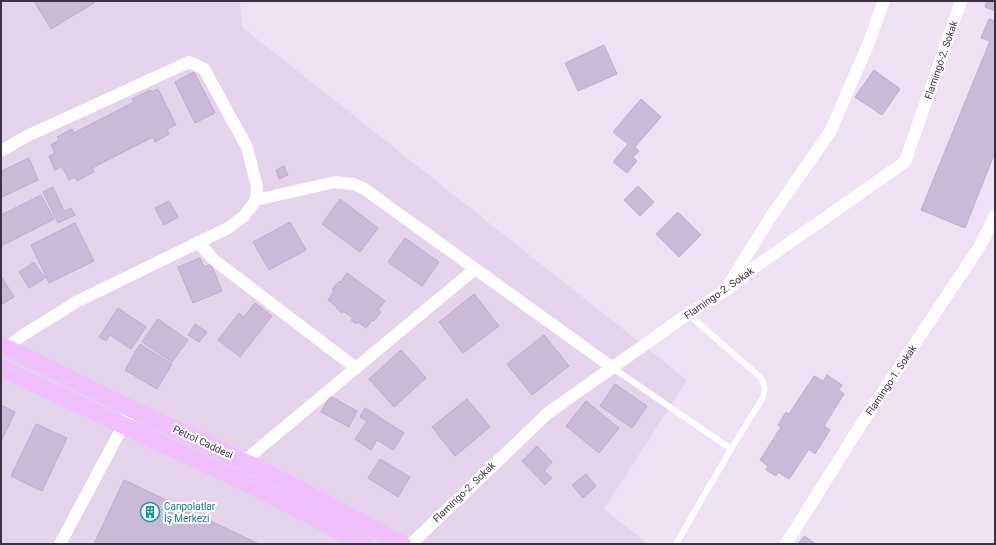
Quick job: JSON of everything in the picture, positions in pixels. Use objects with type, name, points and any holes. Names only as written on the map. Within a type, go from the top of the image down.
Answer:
[{"type":"main road","name":"Petrol Caddesi","points":[[4,346],[132,409],[244,461],[402,544]]},
{"type":"main road","points":[[1,368],[260,490],[364,544]]},
{"type":"street","points":[[724,291],[770,218],[830,132],[867,47],[884,1]]},
{"type":"street","name":"Flamingo-2. Sokak","points":[[411,544],[548,413],[688,314],[724,291],[905,162],[962,1]]},
{"type":"street","points":[[1,151],[24,137],[189,62],[204,69],[247,147],[257,187],[256,200],[244,216],[228,228],[78,302],[4,346]]},
{"type":"street","points":[[256,200],[298,192],[327,183],[342,182],[363,188],[613,368]]},
{"type":"street","name":"Flamingo-1. Sokak","points":[[786,544],[862,423],[980,246],[995,216]]},
{"type":"street","points":[[198,242],[214,260],[356,368]]},
{"type":"street","points":[[244,461],[475,269]]},
{"type":"street","points":[[60,544],[132,409]]},
{"type":"lane","points":[[676,544],[764,395],[764,385],[760,377],[688,314]]},
{"type":"lane","points":[[613,368],[731,449]]},
{"type":"shaded area","points":[[1,1],[240,1],[242,27],[687,380],[604,509],[648,544],[1,544]]},
{"type":"building","points":[[34,1],[93,1],[94,3],[51,29]]},
{"type":"building","points":[[987,1],[995,1],[995,11],[985,7]]},
{"type":"building","points":[[989,19],[995,21],[995,152],[965,228],[921,210],[990,41],[981,38]]},
{"type":"building","points":[[604,45],[617,74],[578,91],[565,63]]},
{"type":"building","points":[[874,70],[900,89],[882,115],[855,97]]},
{"type":"building","points":[[194,72],[215,113],[195,123],[175,82]]},
{"type":"building","points":[[158,89],[176,125],[167,129],[169,134],[155,142],[153,137],[92,168],[94,172],[77,181],[75,177],[69,180],[62,166],[55,170],[49,156],[55,153],[51,145],[59,140],[57,137],[72,129],[74,133],[134,102],[132,99],[150,90],[151,92]]},
{"type":"building","points":[[641,99],[661,117],[635,147],[639,151],[633,157],[637,161],[627,173],[613,162],[628,144],[613,132]]},
{"type":"building","points":[[29,158],[38,180],[2,197],[1,171]]},
{"type":"building","points":[[284,166],[288,175],[279,179],[276,170]]},
{"type":"building","points":[[638,186],[654,202],[640,216],[624,200]]},
{"type":"building","points":[[53,187],[64,211],[71,208],[75,215],[58,223],[43,192]]},
{"type":"building","points":[[41,195],[54,219],[1,246],[1,215]]},
{"type":"building","points":[[340,199],[378,228],[360,252],[322,224]]},
{"type":"building","points":[[169,201],[178,217],[164,225],[155,208]]},
{"type":"building","points":[[678,212],[701,235],[679,257],[656,234]]},
{"type":"building","points":[[290,222],[306,250],[269,270],[253,242]]},
{"type":"building","points":[[75,223],[94,261],[49,283],[31,245]]},
{"type":"building","points":[[405,238],[439,262],[422,286],[388,262]]},
{"type":"building","points":[[200,258],[204,267],[211,264],[222,291],[193,303],[178,267]]},
{"type":"building","points":[[34,262],[45,278],[29,288],[19,272]]},
{"type":"building","points":[[347,273],[385,301],[378,310],[381,312],[366,328],[358,322],[356,324],[351,320],[353,318],[343,311],[342,313],[328,300],[334,291],[332,290],[339,281],[341,282]]},
{"type":"building","points":[[1,276],[14,297],[1,305]]},
{"type":"building","points":[[474,294],[499,326],[463,353],[439,322]]},
{"type":"building","points":[[255,303],[272,316],[240,357],[218,340],[239,313],[244,317]]},
{"type":"building","points":[[118,308],[146,327],[131,349],[110,335],[106,341],[99,337]]},
{"type":"building","points":[[158,319],[188,340],[172,362],[142,342]]},
{"type":"building","points":[[195,324],[207,332],[199,342],[188,335]]},
{"type":"building","points":[[544,335],[569,366],[532,395],[507,364]]},
{"type":"building","points":[[140,344],[172,364],[157,389],[125,370]]},
{"type":"building","points":[[401,350],[426,378],[394,407],[369,379]]},
{"type":"building","points":[[827,375],[842,385],[839,390],[844,394],[824,426],[830,430],[815,454],[809,449],[789,479],[778,472],[776,476],[766,470],[768,466],[760,460],[781,427],[778,425],[786,412],[789,414],[814,376],[823,381]]},
{"type":"building","points":[[615,384],[647,406],[632,428],[600,406]]},
{"type":"building","points":[[330,396],[357,411],[349,427],[321,412]]},
{"type":"building","points":[[467,399],[490,427],[455,456],[432,427]]},
{"type":"building","points":[[586,401],[619,428],[599,453],[566,426]]},
{"type":"building","points":[[1,405],[15,412],[1,442]]},
{"type":"building","points":[[365,408],[404,433],[393,450],[377,440],[371,450],[355,439],[367,421],[360,417]]},
{"type":"building","points":[[36,424],[67,438],[42,491],[11,476]]},
{"type":"building","points":[[537,446],[552,462],[544,471],[552,478],[545,485],[522,461]]},
{"type":"building","points":[[380,459],[410,477],[398,497],[368,478]]},
{"type":"building","points":[[586,474],[596,486],[583,498],[572,485]]},
{"type":"building","name":"Canpolatlar İş Merkezi","points":[[124,480],[259,544],[94,544]]},
{"type":"building","points":[[804,536],[816,544],[798,544]]},
{"type":"place","name":"Canpolatlar İş Merkezi","points":[[150,512]]}]
